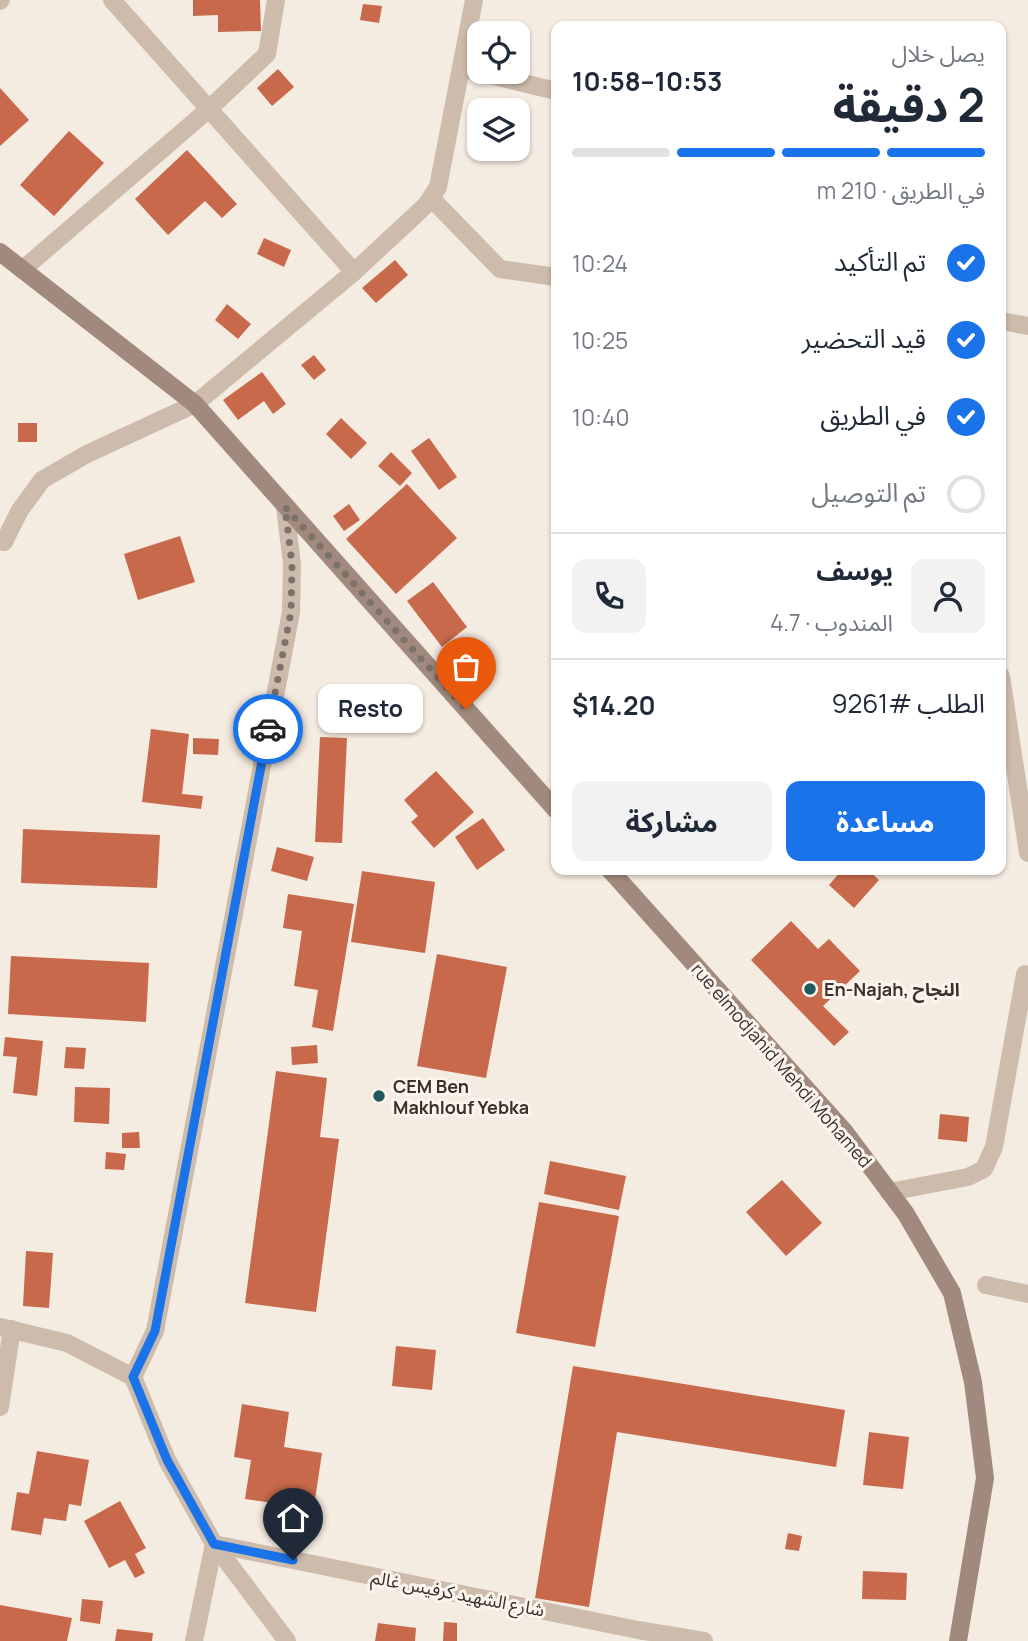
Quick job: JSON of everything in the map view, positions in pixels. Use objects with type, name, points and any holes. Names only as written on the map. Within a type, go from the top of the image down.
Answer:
[{"type":"main road","points":[[0,252],[195,404],[551,804]]},
{"type":"main road","name":"rue elmodjahid Mehdi Mohamed","points":[[614,875],[844,1131],[906,1214],[952,1293],[973,1382],[985,1478],[958,1641]]},
{"type":"street","points":[[112,0],[354,272]]},
{"type":"street","points":[[22,270],[209,109],[268,54],[276,0]]},
{"type":"street","points":[[0,541],[4,542],[20,510],[42,480],[87,454],[195,404],[354,272],[426,205],[438,187],[474,0]]},
{"type":"street","points":[[461,68],[551,90]]},
{"type":"street","points":[[431,198],[500,269],[551,276]]},
{"type":"street","points":[[1006,322],[1028,326]]},
{"type":"street","points":[[133,1377],[155,1331],[291,612],[292,564],[285,507]]},
{"type":"street","points":[[1006,709],[1028,853]]},
{"type":"street","points":[[889,1192],[968,1177],[984,1169],[994,1147],[1025,974],[1028,975]]},
{"type":"street","points":[[986,1285],[1028,1294]]},
{"type":"street","points":[[0,1407],[6,1328],[67,1343],[133,1377],[167,1460],[214,1544],[288,1641]]},
{"type":"street","points":[[194,1641],[214,1544]]},
{"type":"street","name":"شارع الشهيد كرفيس غالم","points":[[214,1544],[637,1635],[704,1641]]},
{"type":"building","points":[[193,0],[260,0],[261,31],[218,32],[218,15],[193,16]]},
{"type":"building","points":[[363,4],[382,6],[379,23],[360,20]]},
{"type":"building","points":[[278,69],[294,87],[272,106],[257,88]]},
{"type":"building","points":[[0,88],[29,120],[0,146]]},
{"type":"building","points":[[69,131],[104,163],[54,216],[20,185]]},
{"type":"building","points":[[187,150],[237,204],[222,218],[205,201],[168,235],[135,199]]},
{"type":"building","points":[[264,238],[291,250],[284,267],[257,254]]},
{"type":"building","points":[[395,260],[408,275],[376,303],[362,288]]},
{"type":"building","points":[[227,304],[251,324],[238,339],[215,320]]},
{"type":"building","points":[[314,355],[326,370],[314,380],[301,365]]},
{"type":"building","points":[[262,372],[286,404],[273,414],[264,401],[238,420],[223,400]]},
{"type":"building","points":[[341,418],[367,443],[351,459],[326,434]]},
{"type":"building","points":[[18,423],[37,423],[37,442],[18,442]]},
{"type":"building","points":[[429,438],[457,477],[439,490],[411,451]]},
{"type":"building","points":[[391,452],[412,473],[400,486],[378,466]]},
{"type":"building","points":[[407,484],[457,538],[396,594],[346,539]]},
{"type":"building","points":[[349,504],[360,520],[344,531],[333,516]]},
{"type":"building","points":[[180,536],[195,582],[138,600],[124,554]]},
{"type":"building","points":[[433,582],[467,627],[442,647],[407,601]]},
{"type":"building","points":[[151,729],[189,734],[182,794],[203,796],[201,809],[142,802]]},
{"type":"building","points":[[320,737],[347,738],[342,843],[315,842]]},
{"type":"building","points":[[193,738],[219,739],[218,755],[193,754]]},
{"type":"building","points":[[436,771],[474,812],[434,848],[411,822],[418,816],[404,800]]},
{"type":"building","points":[[483,818],[505,850],[477,870],[455,837]]},
{"type":"building","points":[[23,829],[160,835],[157,888],[21,883]]},
{"type":"building","points":[[277,847],[314,857],[307,881],[271,871]]},
{"type":"building","points":[[362,871],[435,882],[425,953],[351,942]]},
{"type":"building","points":[[838,875],[874,875],[879,880],[854,908],[829,885]]},
{"type":"building","points":[[288,894],[354,904],[333,1031],[312,1027],[318,990],[294,986],[302,931],[283,928]]},
{"type":"building","name":"En-Najah, النجاح","points":[[791,921],[818,949],[829,939],[860,971],[823,1006],[849,1032],[834,1046],[751,960]]},
{"type":"building","points":[[437,954],[507,967],[486,1078],[417,1066]]},
{"type":"building","points":[[11,956],[149,963],[146,1022],[8,1014]]},
{"type":"building","points":[[5,1037],[43,1041],[37,1096],[13,1093],[17,1057],[3,1056]]},
{"type":"building","points":[[317,1045],[318,1063],[292,1065],[291,1047]]},
{"type":"building","points":[[66,1047],[86,1048],[84,1069],[64,1068]]},
{"type":"building","points":[[276,1071],[327,1078],[320,1137],[339,1139],[316,1312],[245,1303]]},
{"type":"building","points":[[75,1087],[110,1088],[109,1124],[74,1122]]},
{"type":"building","points":[[940,1114],[969,1117],[967,1142],[938,1139]]},
{"type":"building","points":[[139,1132],[140,1148],[122,1148],[122,1133]]},
{"type":"building","points":[[106,1152],[126,1154],[124,1170],[105,1169]]},
{"type":"building","points":[[550,1161],[626,1176],[619,1210],[544,1194]]},
{"type":"building","points":[[782,1180],[822,1223],[786,1256],[746,1212]]},
{"type":"building","points":[[539,1202],[619,1216],[595,1347],[516,1333]]},
{"type":"building","points":[[26,1251],[53,1253],[49,1308],[23,1306]]},
{"type":"building","points":[[396,1346],[436,1350],[432,1390],[392,1386]]},
{"type":"building","points":[[573,1366],[845,1410],[836,1467],[617,1432],[589,1607],[535,1598]]},
{"type":"building","points":[[242,1404],[289,1412],[284,1447],[322,1453],[314,1506],[245,1499],[251,1460],[234,1457]]},
{"type":"building","points":[[869,1432],[909,1437],[903,1489],[863,1485]]},
{"type":"building","points":[[37,1451],[89,1460],[81,1506],[69,1504],[66,1521],[44,1518],[41,1535],[11,1530],[17,1492],[29,1494]]},
{"type":"building","points":[[120,1501],[146,1548],[135,1554],[145,1573],[135,1578],[125,1560],[109,1568],[84,1521]]},
{"type":"building","points":[[788,1533],[802,1536],[799,1551],[785,1549]]},
{"type":"building","points":[[863,1571],[907,1573],[906,1600],[862,1599]]},
{"type":"building","points":[[82,1599],[103,1601],[100,1624],[80,1621]]},
{"type":"building","points":[[0,1605],[72,1618],[67,1641],[0,1641]]},
{"type":"building","points":[[444,1622],[457,1623],[457,1641],[443,1641]]},
{"type":"building","points":[[378,1623],[416,1628],[415,1641],[375,1641]]},
{"type":"building","points":[[117,1629],[153,1633],[152,1641],[115,1641]]},
{"type":"way so far","points":[[268,729],[291,612],[292,564],[285,507],[466,709]]},
{"type":"place","name":"Resto","points":[[466,709]]},
{"type":"place","name":"En-Najah, النجاح","points":[[810,989]]},
{"type":"place","name":"CEM Ben Makhlouf Yebka","points":[[379,1096]]},
{"type":"route","points":[[268,729],[155,1331],[133,1377],[167,1460],[214,1544],[293,1560]]}]
